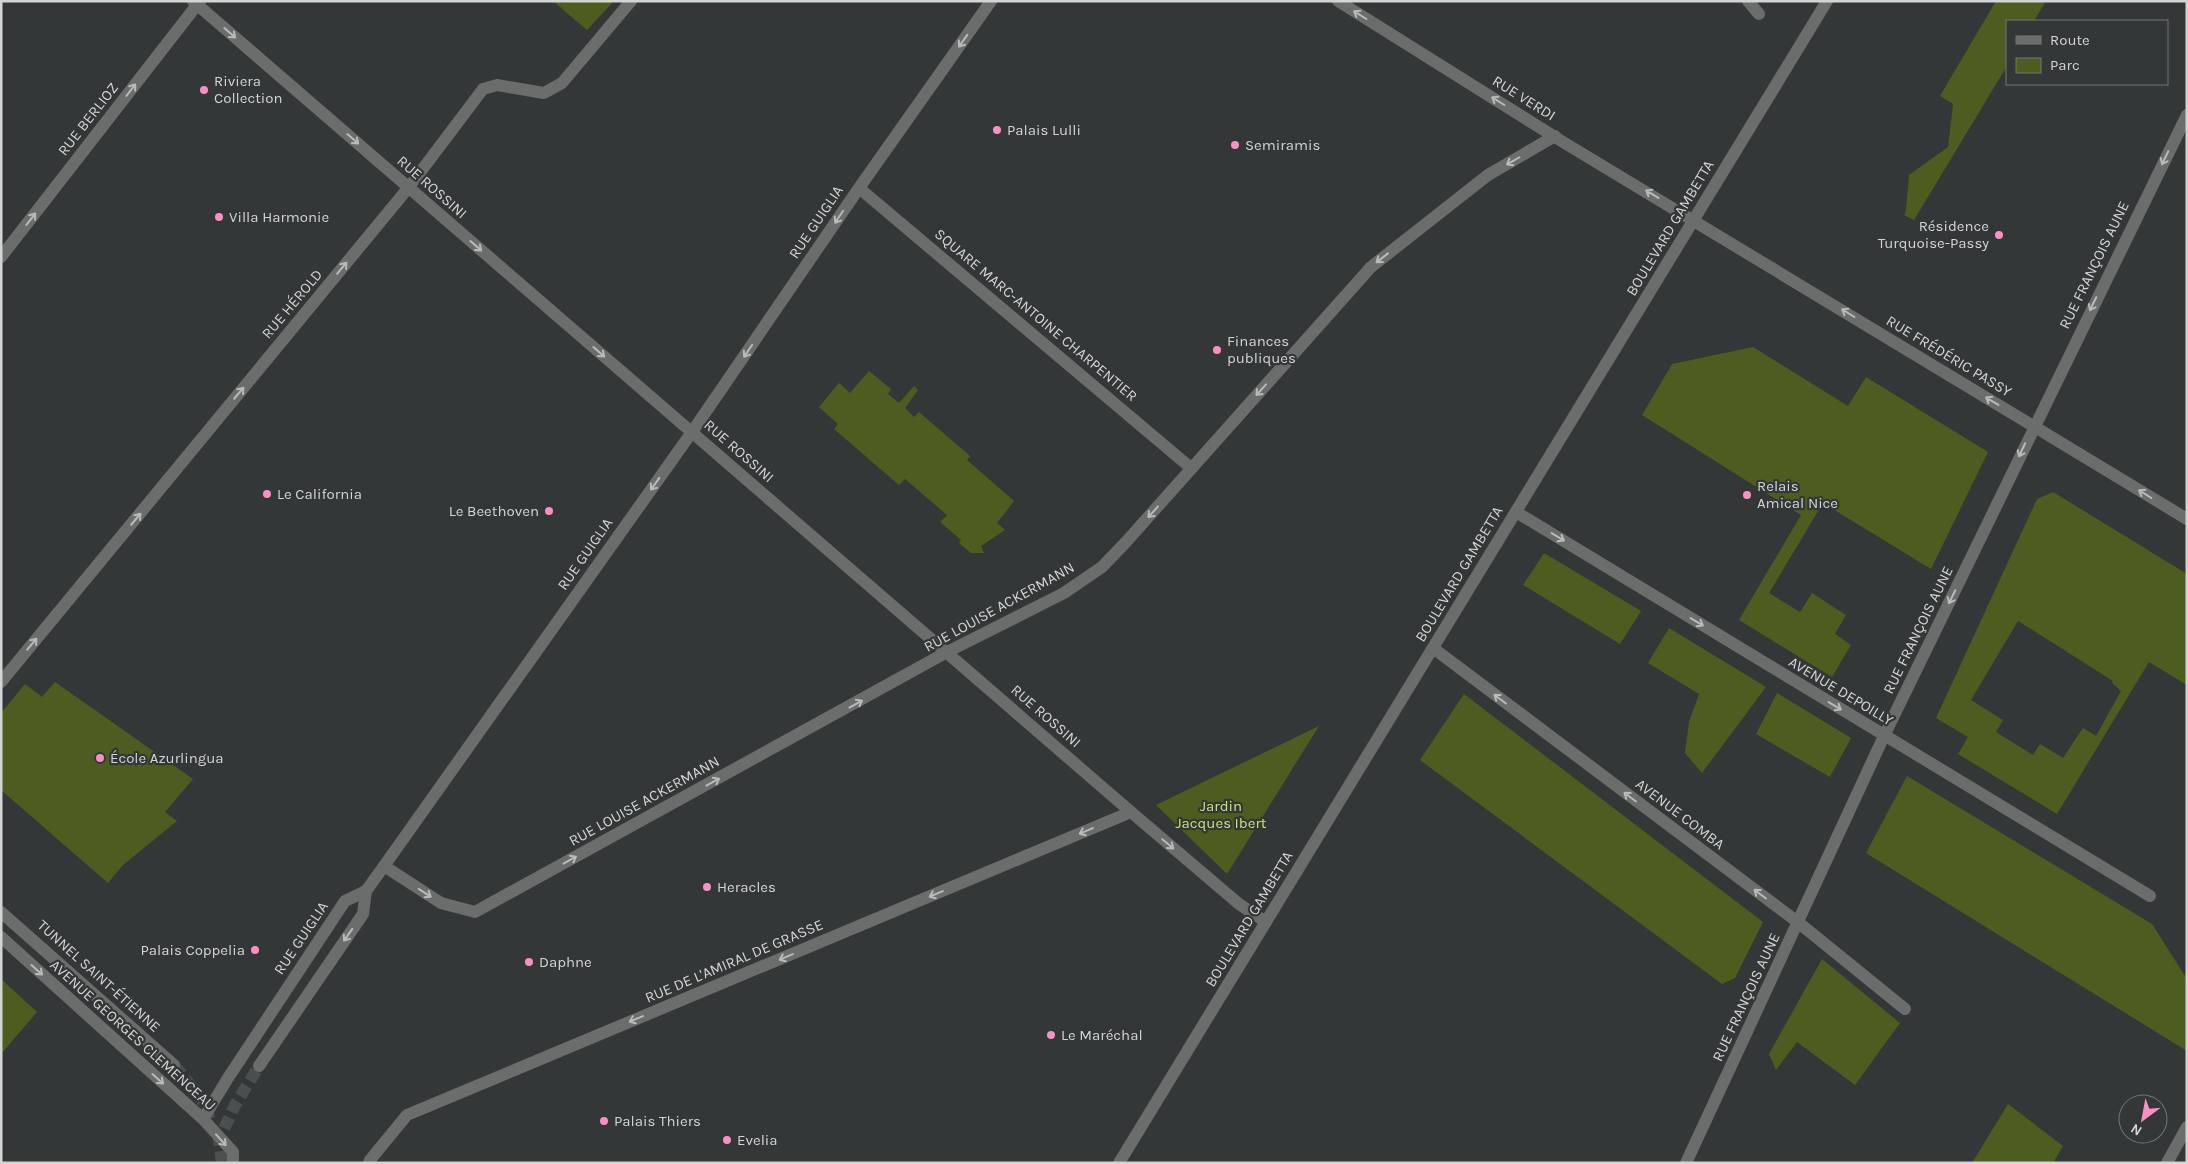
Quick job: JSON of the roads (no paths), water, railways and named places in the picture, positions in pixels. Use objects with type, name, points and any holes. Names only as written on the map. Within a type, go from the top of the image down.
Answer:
[{"type":"street","name":"RUE HÉROLD","points":[[1,682],[409,188],[483,89],[497,85],[544,93],[562,83],[632,1]]},
{"type":"street","name":"RUE GUIGLIA","points":[[203,1119],[345,900],[366,891],[384,866],[692,432],[859,188],[991,1]]},
{"type":"street","name":"RUE VERDI","points":[[1338,1],[1555,136],[1694,219]]},
{"type":"street","points":[[1748,1],[1759,14]]},
{"type":"street","name":"BOULEVARD GAMBETTA","points":[[1119,1163],[1827,1]]},
{"type":"street","name":"RUE ROSSINI","points":[[197,2],[409,188],[948,652],[1130,812],[1239,904],[1266,922]]},
{"type":"street","name":"RUE BERLIOZ","points":[[1,257],[197,2]]},
{"type":"street","name":"RUE FRANÇOIS AUNE","points":[[1686,1163],[1799,923],[1884,736],[2033,426],[2187,115]]},
{"type":"street","name":"RUE LOUISE ACKERMANN","points":[[384,866],[441,903],[475,912],[948,652],[1064,593],[1102,567],[1371,267],[1488,175],[1555,136]]},
{"type":"street","name":"SQUARE MARC-ANTOINE CHARPENTIER","points":[[859,188],[1191,468]]},
{"type":"street","name":"RUE FRÉDÉRIC PASSY","points":[[1694,219],[2187,519]]},
{"type":"street","name":"AVENUE DEPOILLY","points":[[1516,512],[2150,896]]},
{"type":"street","name":"AVENUE COMBA","points":[[1433,648],[1799,923],[1905,1010]]},
{"type":"street","name":"RUE DE L'AMIRAL DE GRASSE","points":[[369,1163],[407,1115],[1130,812]]},
{"type":"street","points":[[259,1066],[363,914],[366,891]]},
{"type":"street","name":"TUNNEL SAINT-ÉTIENNE","points":[[1,912],[174,1066]]},
{"type":"street","name":"AVENUE GEORGES CLEMENCEAU","points":[[1,937],[203,1119],[233,1152],[233,1163]]},
{"type":"street","points":[[2167,1163],[2187,1127]]},
{"type":"tunnel","points":[[174,1065],[202,1100],[210,1119]]},
{"type":"tunnel","points":[[222,1163],[219,1140],[235,1105],[259,1066]]},
{"type":"place","name":"Riviera Collection","points":[[204,90]]},
{"type":"place","name":"Palais Lulli","points":[[997,130]]},
{"type":"place","name":"Semiramis","points":[[1235,145]]},
{"type":"place","name":"Villa Harmonie","points":[[219,217]]},
{"type":"place","name":"Résidence Turquoise-Passy","points":[[1999,235]]},
{"type":"place","name":"Finances publiques","points":[[1217,350]]},
{"type":"place","name":"Le California","points":[[267,494]]},
{"type":"place","name":"Relais Amical Nice","points":[[1747,495]]},
{"type":"place","name":"Le Beethoven","points":[[549,511]]},
{"type":"place","name":"École Azurlingua","points":[[100,758]]},
{"type":"place","name":"Heracles","points":[[707,887]]},
{"type":"place","name":"Palais Coppelia","points":[[255,950]]},
{"type":"place","name":"Daphne","points":[[529,962]]},
{"type":"place","name":"Le Maréchal","points":[[1051,1035]]},
{"type":"place","name":"Palais Thiers","points":[[604,1121]]},
{"type":"place","name":"Evelia","points":[[727,1140]]},
{"type":"park label","name":"Jardin Jacques Ibert","points":[[1221,814]]}]
